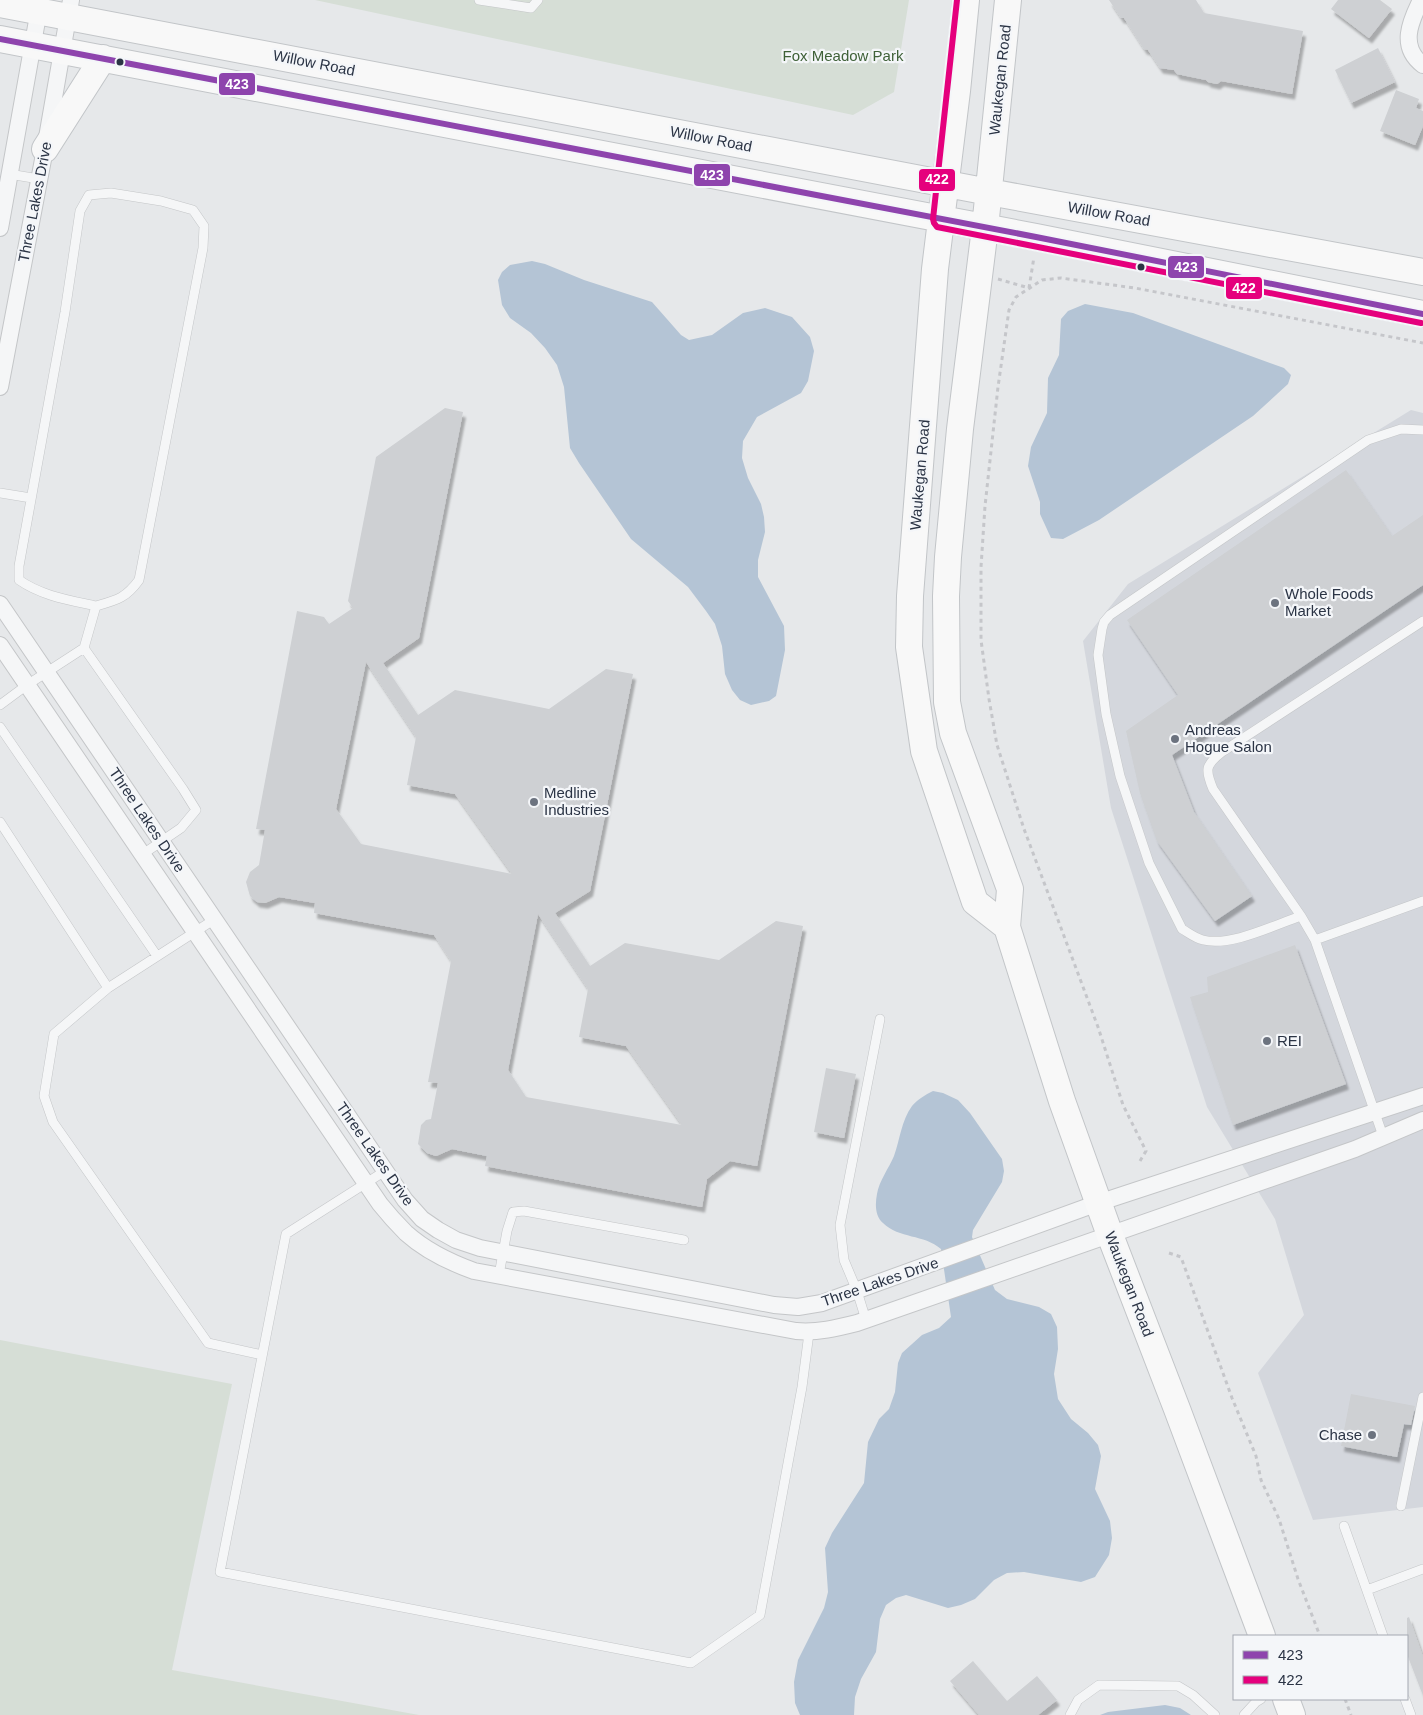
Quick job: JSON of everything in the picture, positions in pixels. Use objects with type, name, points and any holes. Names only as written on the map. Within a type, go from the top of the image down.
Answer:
[{"type":"main road","name":"Waukegan Road","points":[[966,0],[935,269],[910,596],[909,647],[924,752],[975,902],[1007,928]]},
{"type":"main road","name":"Waukegan Road","points":[[1008,0],[989,192],[960,430],[948,557],[946,596],[947,702],[953,733],[1010,890],[1007,928],[1062,1101],[1098,1203],[1262,1635]]},
{"type":"main road","name":"Willow Road","points":[[0,4],[69,8],[946,184],[1423,272]]},
{"type":"main road","points":[[0,39],[1423,314]]},
{"type":"main road","points":[[45,149],[103,58]]},
{"type":"main road","points":[[1286,1700],[1292,1715]]},
{"type":"street","points":[[1422,0],[1410,26],[1408,42],[1415,58],[1423,65]]},
{"type":"street","name":"Three Lakes Drive","points":[[0,228],[39,6]]},
{"type":"street","name":"Three Lakes Drive","points":[[0,387],[45,149],[69,8]]},
{"type":"street","name":"Three Lakes Drive","points":[[0,604],[405,1200],[422,1219],[456,1240],[480,1248],[798,1307],[822,1303],[1098,1203],[1423,1096]]},
{"type":"street","name":"Three Lakes Drive","points":[[0,645],[380,1204],[406,1233],[423,1246],[453,1263],[474,1271],[796,1332],[809,1333],[828,1330],[866,1320],[936,1296],[1355,1149],[1423,1120]]},
{"type":"lane","points":[[478,0],[531,8],[538,0]]},
{"type":"lane","points":[[9,174],[39,179]]},
{"type":"lane","points":[[111,193],[161,201],[193,210],[204,226],[203,248],[138,580],[129,593],[111,602],[96,606],[49,595],[28,586],[19,580],[19,566],[65,312],[80,210],[89,195],[111,193]]},
{"type":"lane","points":[[1301,916],[1245,936],[1224,941],[1203,940],[1182,929],[1149,863],[1120,776],[1098,670],[1098,644],[1104,622],[1110,615],[1368,440],[1401,429],[1423,430]]},
{"type":"lane","points":[[0,493],[31,498]]},
{"type":"lane","points":[[0,705],[84,648],[96,606]]},
{"type":"lane","points":[[1383,1136],[1315,940],[1301,916],[1213,789],[1207,775],[1208,767],[1212,760],[1222,752],[1423,621]]},
{"type":"lane","points":[[84,648],[196,810],[181,828],[142,854]]},
{"type":"lane","points":[[0,727],[157,956]]},
{"type":"lane","points":[[1,826],[108,988]]},
{"type":"lane","points":[[1315,940],[1423,901]]},
{"type":"lane","points":[[215,919],[108,988],[54,1034],[44,1096],[53,1122],[208,1343],[262,1355]]},
{"type":"lane","points":[[866,1320],[857,1291],[844,1260],[840,1225],[880,1019]]},
{"type":"lane","points":[[385,1171],[286,1234],[220,1572],[691,1663],[760,1615],[802,1388],[809,1333]]},
{"type":"lane","points":[[499,1275],[507,1230],[513,1212],[524,1211],[684,1240]]},
{"type":"lane","points":[[1401,1506],[1423,1397]]},
{"type":"lane","points":[[1344,1526],[1383,1635]]},
{"type":"lane","points":[[1367,1590],[1423,1569]]},
{"type":"lane","points":[[1070,1715],[1078,1700],[1099,1685],[1178,1686],[1193,1695],[1215,1715]]},
{"type":"lane","points":[[1244,1715],[1259,1700]]},
{"type":"lane","points":[[1405,1700],[1411,1715]]},
{"type":"path","points":[[1029,288],[1034,262]]},
{"type":"path","points":[[1140,1161],[1146,1151],[1123,1105],[1092,1009],[1024,829],[997,745],[989,699],[981,640],[981,568],[985,506],[999,378],[1009,310],[1016,297],[1042,280],[1061,278],[1135,288],[1423,343]]},
{"type":"path","points":[[1007,281],[1029,288]]},
{"type":"path","points":[[1170,1253],[1181,1257],[1232,1398],[1256,1456],[1261,1480],[1279,1519],[1298,1578],[1320,1635]]},
{"type":"path","points":[[1345,1700],[1351,1715]]},
{"type":"shaded area","points":[[1411,410],[1423,413],[1423,1507],[1313,1520],[1258,1373],[1304,1315],[1275,1219],[1207,1107],[1111,808],[1083,641],[1128,584]]},
{"type":"green space","name":"Fox Meadow Park","points":[[315,0],[909,0],[894,92],[853,115]]},
{"type":"green space","points":[[0,1340],[232,1384],[172,1670],[419,1715],[0,1715]]},
{"type":"water","points":[[532,261],[652,302],[681,335],[689,340],[712,335],[743,313],[765,308],[792,317],[810,337],[814,351],[808,381],[801,393],[757,417],[743,441],[742,458],[748,478],[761,504],[764,517],[765,532],[758,560],[758,577],[784,626],[785,650],[776,696],[769,701],[751,705],[740,700],[732,690],[725,674],[722,646],[715,624],[688,587],[631,539],[570,448],[564,387],[557,365],[531,333],[510,318],[502,305],[498,280],[502,272],[510,265]]},
{"type":"water","points":[[1085,304],[1133,313],[1284,368],[1291,375],[1288,384],[1253,416],[1099,520],[1063,539],[1051,538],[1040,514],[1040,502],[1028,466],[1031,447],[1047,413],[1048,378],[1059,355],[1061,319],[1068,311]]},
{"type":"water","points":[[933,1091],[943,1093],[958,1100],[970,1113],[1002,1159],[1004,1171],[1002,1182],[973,1230],[972,1237],[995,1290],[1007,1299],[1039,1307],[1051,1314],[1057,1327],[1058,1349],[1054,1374],[1058,1399],[1071,1419],[1088,1433],[1098,1445],[1101,1456],[1095,1489],[1110,1521],[1112,1538],[1109,1555],[1095,1577],[1081,1582],[1024,1572],[1007,1573],[994,1580],[975,1599],[948,1608],[906,1595],[896,1598],[886,1605],[880,1619],[876,1652],[861,1679],[855,1697],[854,1715],[800,1715],[795,1703],[794,1682],[798,1660],[824,1608],[828,1592],[825,1548],[832,1533],[864,1483],[868,1442],[879,1419],[889,1409],[895,1392],[898,1363],[902,1353],[922,1335],[939,1328],[951,1317],[941,1249],[927,1241],[896,1232],[889,1228],[878,1217],[876,1206],[878,1189],[894,1156],[908,1112],[917,1101]]},
{"type":"water","points":[[1165,1705],[1180,1708],[1191,1715],[1100,1715],[1108,1712]]},
{"type":"building","points":[[1109,0],[1196,0],[1204,13],[1303,31],[1292,94],[1221,81],[1217,84],[1177,74],[1174,70],[1160,68]]},
{"type":"building","points":[[1338,0],[1380,0],[1392,9],[1369,38],[1331,9]]},
{"type":"building","points":[[1378,48],[1395,82],[1351,103],[1335,70]]},
{"type":"building","points":[[1396,90],[1419,99],[1416,108],[1423,111],[1423,126],[1415,145],[1380,131]]},
{"type":"building","name":"Medline Industries","points":[[445,408],[463,412],[419,638],[383,663],[418,715],[455,690],[549,709],[606,669],[633,674],[590,891],[555,913],[590,966],[625,943],[719,960],[776,921],[803,926],[757,1166],[730,1161],[707,1179],[702,1207],[485,1166],[487,1156],[452,1149],[436,1156],[427,1153],[418,1144],[421,1125],[426,1120],[431,1119],[438,1083],[428,1082],[451,961],[434,935],[314,913],[315,903],[279,897],[265,903],[257,902],[250,896],[246,882],[250,872],[259,865],[265,830],[256,829],[297,611],[324,617],[329,624],[353,608],[348,601],[376,457]],"holes":[[[366,662],[416,737],[407,785],[455,794],[512,874],[361,844],[336,809]],[[538,914],[588,989],[579,1037],[626,1046],[682,1125],[526,1097],[508,1070]]]},
{"type":"building","name":"Whole Foods Market","points":[[1346,470],[1392,536],[1423,515],[1423,585],[1172,755],[1194,812],[1252,896],[1215,921],[1157,841],[1140,793],[1126,731],[1178,695],[1127,620]]},
{"type":"building","name":"REI","points":[[1295,945],[1346,1084],[1233,1125],[1190,997],[1208,992],[1207,977]]},
{"type":"building","points":[[826,1068],[856,1074],[844,1138],[814,1132]]},
{"type":"building","name":"Chase","points":[[1351,1394],[1415,1406],[1411,1425],[1404,1424],[1397,1457],[1341,1446]]},
{"type":"building","points":[[1409,1617],[1423,1657],[1423,1693],[1408,1657],[1407,1618]]},
{"type":"building","points":[[973,1661],[1007,1701],[1037,1676],[1057,1700],[1038,1715],[979,1715],[950,1681]]},
{"type":"transit line","name":"422","points":[[957,0],[933,219],[937,227],[1421,323]]},
{"type":"transit line","name":"423","points":[[0,39],[1036,237],[1423,314]]},
{"type":"place","name":"Whole Foods Market","points":[[1275,603]]},
{"type":"place","name":"Andreas Hogue Salon","points":[[1175,739]]},
{"type":"place","name":"Medline Industries","points":[[534,802]]},
{"type":"place","name":"REI","points":[[1267,1041]]},
{"type":"place","name":"Chase","points":[[1372,1435]]}]
